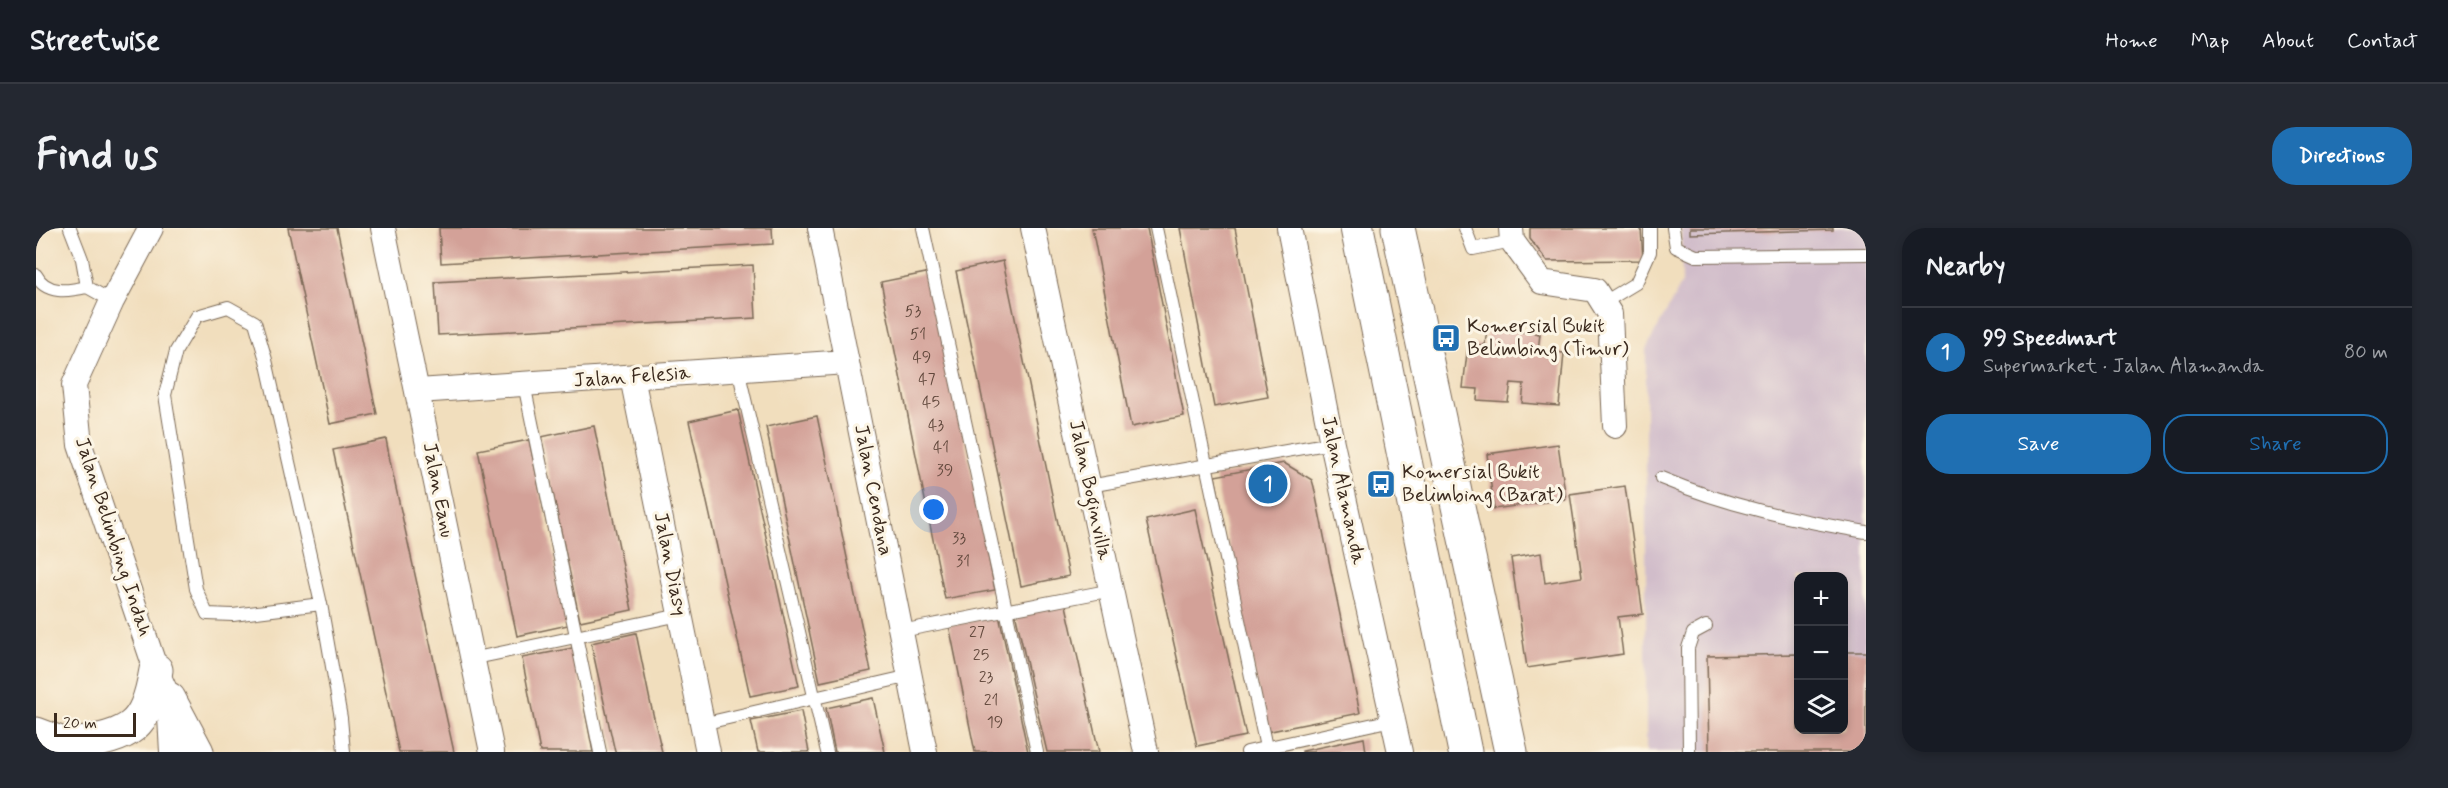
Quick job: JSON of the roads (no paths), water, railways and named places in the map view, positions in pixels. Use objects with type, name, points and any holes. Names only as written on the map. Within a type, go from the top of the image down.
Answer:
[{"type":"main road","points":[[1357,228],[1465,752]]},
{"type":"main road","points":[[1398,228],[1511,752]]},
{"type":"main road","points":[[36,734],[77,749],[116,737],[139,722],[151,699],[163,684],[197,752]]},
{"type":"street","name":"Jalan Belimbing Indah","points":[[151,228],[112,301],[74,385],[80,445],[163,684],[172,752]]},
{"type":"street","name":"Jalan Eanu","points":[[383,228],[492,752]]},
{"type":"street","name":"Jalan Cendana","points":[[820,228],[925,752]]},
{"type":"street","name":"Jalan Boginvilla","points":[[1033,228],[1146,752]]},
{"type":"street","name":"Jalan Alamanda","points":[[1289,228],[1332,442],[1400,752]]},
{"type":"street","points":[[1511,235],[1542,282],[1595,290],[1610,314],[1615,426]]},
{"type":"street","name":"Jalan Felesia","points":[[418,391],[847,362]]},
{"type":"street","name":"Jalan Diasy","points":[[632,377],[708,752]]},
{"type":"lane","points":[[70,228],[82,259],[87,287]]},
{"type":"lane","points":[[923,228],[1036,752]]},
{"type":"lane","points":[[1156,228],[1267,750]]},
{"type":"lane","points":[[1465,228],[1473,249],[1511,235]]},
{"type":"lane","points":[[1603,303],[1636,283],[1650,252],[1650,228]]},
{"type":"lane","points":[[1673,228],[1676,247],[1695,256],[1866,254]]},
{"type":"lane","points":[[36,275],[40,282],[63,292],[87,287],[112,301]]},
{"type":"lane","points":[[321,604],[233,615],[207,614],[195,589],[165,395],[176,351],[197,316],[228,307],[255,322],[266,360],[321,604],[341,718],[344,752]]},
{"type":"lane","points":[[738,369],[827,752]]},
{"type":"lane","points":[[524,384],[600,752]]},
{"type":"lane","points":[[1089,486],[1332,442]]},
{"type":"lane","points":[[1661,478],[1705,496],[1792,520],[1866,532]]},
{"type":"lane","points":[[901,631],[1112,590]]},
{"type":"lane","points":[[471,659],[576,635],[680,615]]},
{"type":"lane","points":[[1689,752],[1688,648],[1693,633],[1706,626]]},
{"type":"lane","points":[[702,724],[814,696],[910,676]]},
{"type":"lane","points":[[1247,752],[1267,750],[1392,720]]},
{"type":"place","name":"Komersial Bukit Belimbing (Timur)","points":[[1446,338]]},
{"type":"place","name":"99 Speedmart","points":[[1268,484]]},
{"type":"place","name":"Komersial Bukit Belimbing (Barat)","points":[[1381,484]]}]
